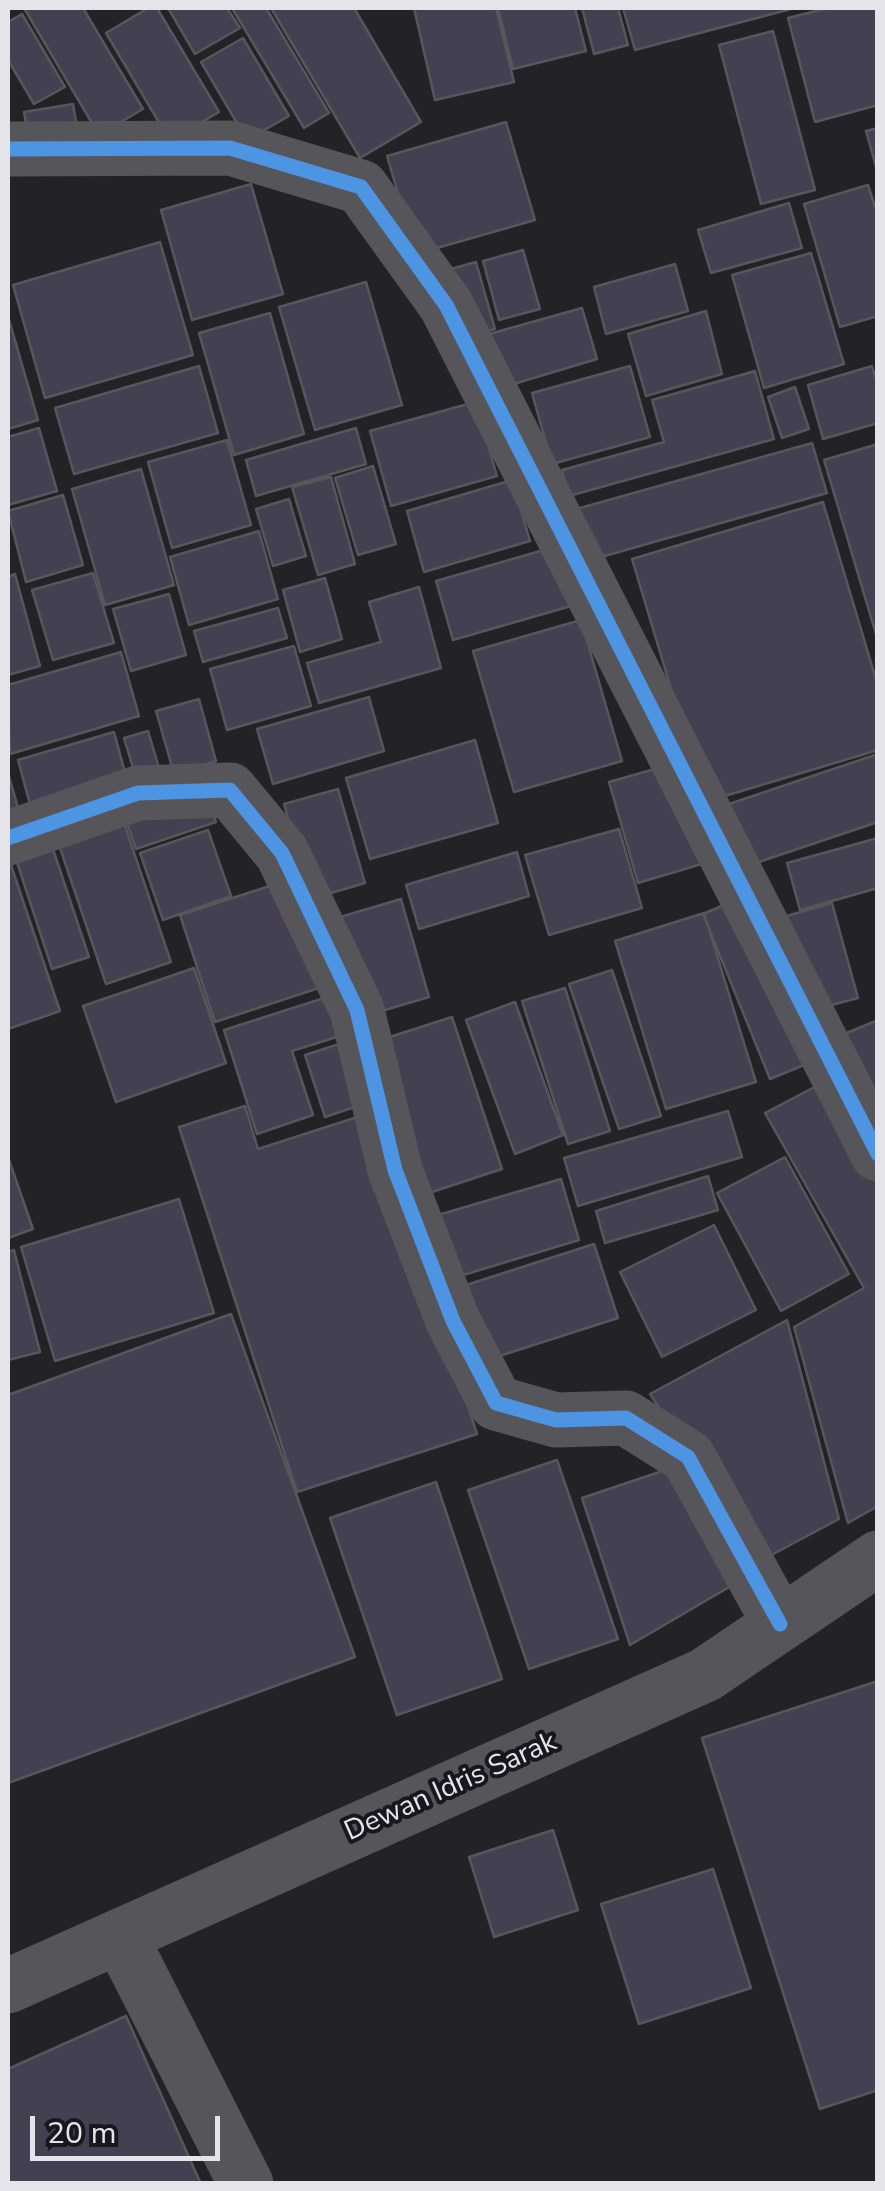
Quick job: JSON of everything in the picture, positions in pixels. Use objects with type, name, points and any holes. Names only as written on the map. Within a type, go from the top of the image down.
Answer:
[{"type":"street","points":[[8,148],[230,148],[362,187],[446,305],[878,1154]]},
{"type":"street","points":[[8,838],[138,794],[230,790],[282,853],[357,1010],[395,1170],[453,1321],[496,1404],[556,1420],[626,1418],[688,1457],[780,1624]]},
{"type":"street","name":"Dewan Idris Sarak","points":[[8,1986],[705,1675],[878,1558]]},
{"type":"street","points":[[120,1936],[246,2184]]},
{"type":"building","points":[[24,8],[83,8],[143,109],[99,135]]},
{"type":"building","points":[[148,8],[157,8],[219,112],[170,141],[106,33]]},
{"type":"building","points":[[168,8],[227,8],[240,28],[195,54]]},
{"type":"building","points":[[232,8],[266,8],[329,113],[304,128]]},
{"type":"building","points":[[271,8],[354,8],[421,122],[360,158]]},
{"type":"building","points":[[414,8],[496,8],[514,82],[435,100]]},
{"type":"building","points":[[498,8],[575,8],[586,51],[513,69]]},
{"type":"building","points":[[582,8],[618,8],[628,45],[594,54]]},
{"type":"building","points":[[623,8],[795,8],[635,50]]},
{"type":"building","points":[[828,8],[878,8],[878,105],[815,122],[788,18]]},
{"type":"building","points":[[22,14],[65,87],[34,104],[8,60],[8,22]]},
{"type":"building","points":[[773,31],[815,190],[761,204],[719,45]]},
{"type":"building","points":[[243,38],[289,116],[247,140],[201,62]]},
{"type":"building","points":[[73,104],[78,133],[29,141],[24,112]]},
{"type":"building","points":[[506,122],[535,220],[416,254],[387,156]]},
{"type":"building","points":[[878,128],[878,174],[866,131]]},
{"type":"building","points":[[251,184],[283,294],[192,320],[161,210]]},
{"type":"building","points":[[868,185],[878,216],[878,316],[840,327],[804,204]]},
{"type":"building","points":[[789,203],[802,248],[711,273],[698,230]]},
{"type":"building","points":[[160,242],[193,355],[45,398],[13,285]]},
{"type":"building","points":[[523,250],[540,309],[499,320],[483,261]]},
{"type":"building","points":[[811,253],[844,364],[764,388],[732,275]]},
{"type":"building","points":[[476,262],[495,329],[466,337],[447,270]]},
{"type":"building","points":[[675,264],[688,311],[606,334],[594,287]]},
{"type":"building","points":[[366,282],[402,405],[315,430],[279,307]]},
{"type":"building","points":[[582,308],[597,359],[497,389],[482,336]]},
{"type":"building","points":[[706,311],[722,374],[646,396],[628,334]]},
{"type":"building","points":[[270,313],[304,434],[234,455],[199,333]]},
{"type":"building","points":[[8,316],[38,420],[8,429]]},
{"type":"building","points":[[199,366],[218,433],[74,474],[55,408]]},
{"type":"building","points":[[630,366],[650,437],[552,464],[532,393]]},
{"type":"building","points":[[872,366],[878,386],[878,423],[823,439],[808,385]]},
{"type":"building","points":[[755,371],[774,439],[569,496],[562,470],[664,442],[652,400]]},
{"type":"building","points":[[795,387],[809,429],[782,438],[768,397]]},
{"type":"building","points":[[475,402],[497,476],[391,506],[370,431]]},
{"type":"building","points":[[39,428],[57,491],[8,505],[8,437]]},
{"type":"building","points":[[356,428],[366,464],[256,496],[246,460]]},
{"type":"building","points":[[227,440],[251,525],[172,548],[148,462]]},
{"type":"building","points":[[812,443],[827,493],[587,561],[573,510]]},
{"type":"building","points":[[878,444],[878,641],[824,460]]},
{"type":"building","points":[[373,466],[396,544],[358,555],[335,478]]},
{"type":"building","points":[[141,469],[174,585],[105,605],[72,489]]},
{"type":"building","points":[[331,477],[355,564],[318,575],[292,487]]},
{"type":"building","points":[[512,480],[530,541],[424,572],[407,511]]},
{"type":"building","points":[[63,495],[83,565],[26,582],[8,511]]},
{"type":"building","points":[[289,499],[306,556],[273,566],[256,509]]},
{"type":"building","points":[[823,502],[878,686],[878,750],[705,802],[632,559]]},
{"type":"building","points":[[259,531],[278,599],[189,625],[170,557]]},
{"type":"building","points":[[554,547],[571,606],[453,640],[436,581]]},
{"type":"building","points":[[93,573],[114,643],[53,660],[32,590]]},
{"type":"building","points":[[15,574],[40,666],[8,675],[8,577]]},
{"type":"building","points":[[325,578],[342,639],[300,652],[283,590]]},
{"type":"building","points":[[419,587],[441,668],[319,703],[307,663],[381,642],[369,602]]},
{"type":"building","points":[[169,594],[186,655],[131,671],[113,609]]},
{"type":"building","points":[[278,608],[287,638],[203,662],[194,631]]},
{"type":"building","points":[[581,620],[622,761],[514,792],[473,651]]},
{"type":"building","points":[[294,646],[311,706],[227,730],[210,669]]},
{"type":"building","points":[[121,652],[139,716],[10,754],[8,685]]},
{"type":"building","points":[[369,697],[384,751],[273,784],[257,729]]},
{"type":"building","points":[[199,699],[216,761],[174,774],[156,711]]},
{"type":"building","points":[[148,731],[160,771],[136,778],[124,738]]},
{"type":"building","points":[[114,732],[127,780],[31,808],[18,760]]},
{"type":"building","points":[[475,740],[498,823],[370,859],[346,778]]},
{"type":"building","points":[[878,754],[878,822],[738,869],[717,808]]},
{"type":"building","points":[[676,763],[705,863],[638,883],[609,782]]},
{"type":"building","points":[[8,773],[21,818],[8,822]]},
{"type":"building","points":[[338,789],[365,883],[311,899],[284,804]]},
{"type":"building","points":[[206,793],[216,822],[136,849],[126,820]]},
{"type":"building","points":[[120,811],[171,962],[106,984],[55,833]]},
{"type":"building","points":[[619,829],[642,908],[549,935],[525,855]]},
{"type":"building","points":[[208,830],[231,896],[163,920],[140,853]]},
{"type":"building","points":[[49,837],[89,957],[52,969],[13,850]]},
{"type":"building","points":[[878,838],[878,888],[800,910],[787,863]]},
{"type":"building","points":[[517,852],[529,896],[419,929],[406,885]]},
{"type":"building","points":[[8,856],[60,1011],[8,1029]]},
{"type":"building","points":[[285,881],[319,988],[215,1022],[180,915]]},
{"type":"building","points":[[747,895],[814,1061],[770,1079],[703,914]]},
{"type":"building","points":[[401,899],[429,997],[358,1018],[330,920]]},
{"type":"building","points":[[832,903],[858,998],[801,1013],[776,919]]},
{"type":"building","points":[[704,913],[756,1082],[666,1109],[615,941]]},
{"type":"building","points":[[194,968],[226,1063],[116,1102],[83,1006]]},
{"type":"building","points":[[612,970],[661,1116],[619,1129],[569,984]]},
{"type":"building","points":[[565,988],[610,1131],[568,1144],[522,1001]]},
{"type":"building","points":[[343,992],[356,1031],[292,1051],[313,1115],[257,1134],[224,1030]]},
{"type":"building","points":[[515,1002],[563,1135],[515,1154],[466,1020]]},
{"type":"building","points":[[452,1017],[502,1169],[423,1195],[374,1042]]},
{"type":"building","points":[[878,1020],[878,1120],[842,1035]]},
{"type":"building","points":[[352,1040],[373,1101],[325,1117],[305,1055]]},
{"type":"building","points":[[828,1080],[878,1175],[878,1506],[848,1523],[794,1327],[864,1288],[765,1113]]},
{"type":"building","points":[[245,1106],[258,1149],[373,1112],[477,1434],[297,1492],[179,1127]]},
{"type":"building","points":[[728,1111],[742,1157],[578,1206],[564,1158]]},
{"type":"building","points":[[8,1157],[33,1229],[8,1238]]},
{"type":"building","points":[[785,1157],[849,1274],[781,1311],[717,1193]]},
{"type":"building","points":[[708,1176],[718,1210],[605,1243],[596,1211]]},
{"type":"building","points":[[561,1179],[579,1240],[450,1279],[431,1217]]},
{"type":"building","points":[[179,1199],[214,1313],[55,1361],[21,1247]]},
{"type":"building","points":[[714,1225],[756,1310],[662,1357],[620,1272]]},
{"type":"building","points":[[594,1244],[618,1318],[487,1360],[463,1286]]},
{"type":"building","points":[[14,1250],[40,1352],[8,1360],[8,1252]]},
{"type":"building","points":[[231,1314],[355,1657],[8,1783],[8,1395]]},
{"type":"building","points":[[787,1320],[839,1519],[762,1560],[650,1394]]},
{"type":"building","points":[[557,1460],[618,1639],[529,1669],[468,1490]]},
{"type":"building","points":[[689,1462],[731,1586],[630,1645],[582,1498]]},
{"type":"building","points":[[436,1482],[502,1679],[397,1715],[330,1518]]},
{"type":"building","points":[[878,1681],[878,2090],[820,2109],[702,1738]]},
{"type":"building","points":[[553,1830],[578,1910],[494,1937],[469,1857]]},
{"type":"building","points":[[713,1869],[751,1988],[639,2024],[601,1904]]},
{"type":"building","points":[[126,2016],[201,2184],[8,2184],[8,2069]]},
{"type":"cycle path","points":[[8,149],[230,148],[361,187],[446,305],[878,1154]]},
{"type":"cycle path","points":[[8,838],[138,793],[230,790],[282,853],[357,1010],[395,1170],[453,1321],[496,1403],[556,1420],[626,1418],[688,1457],[780,1624]]}]
